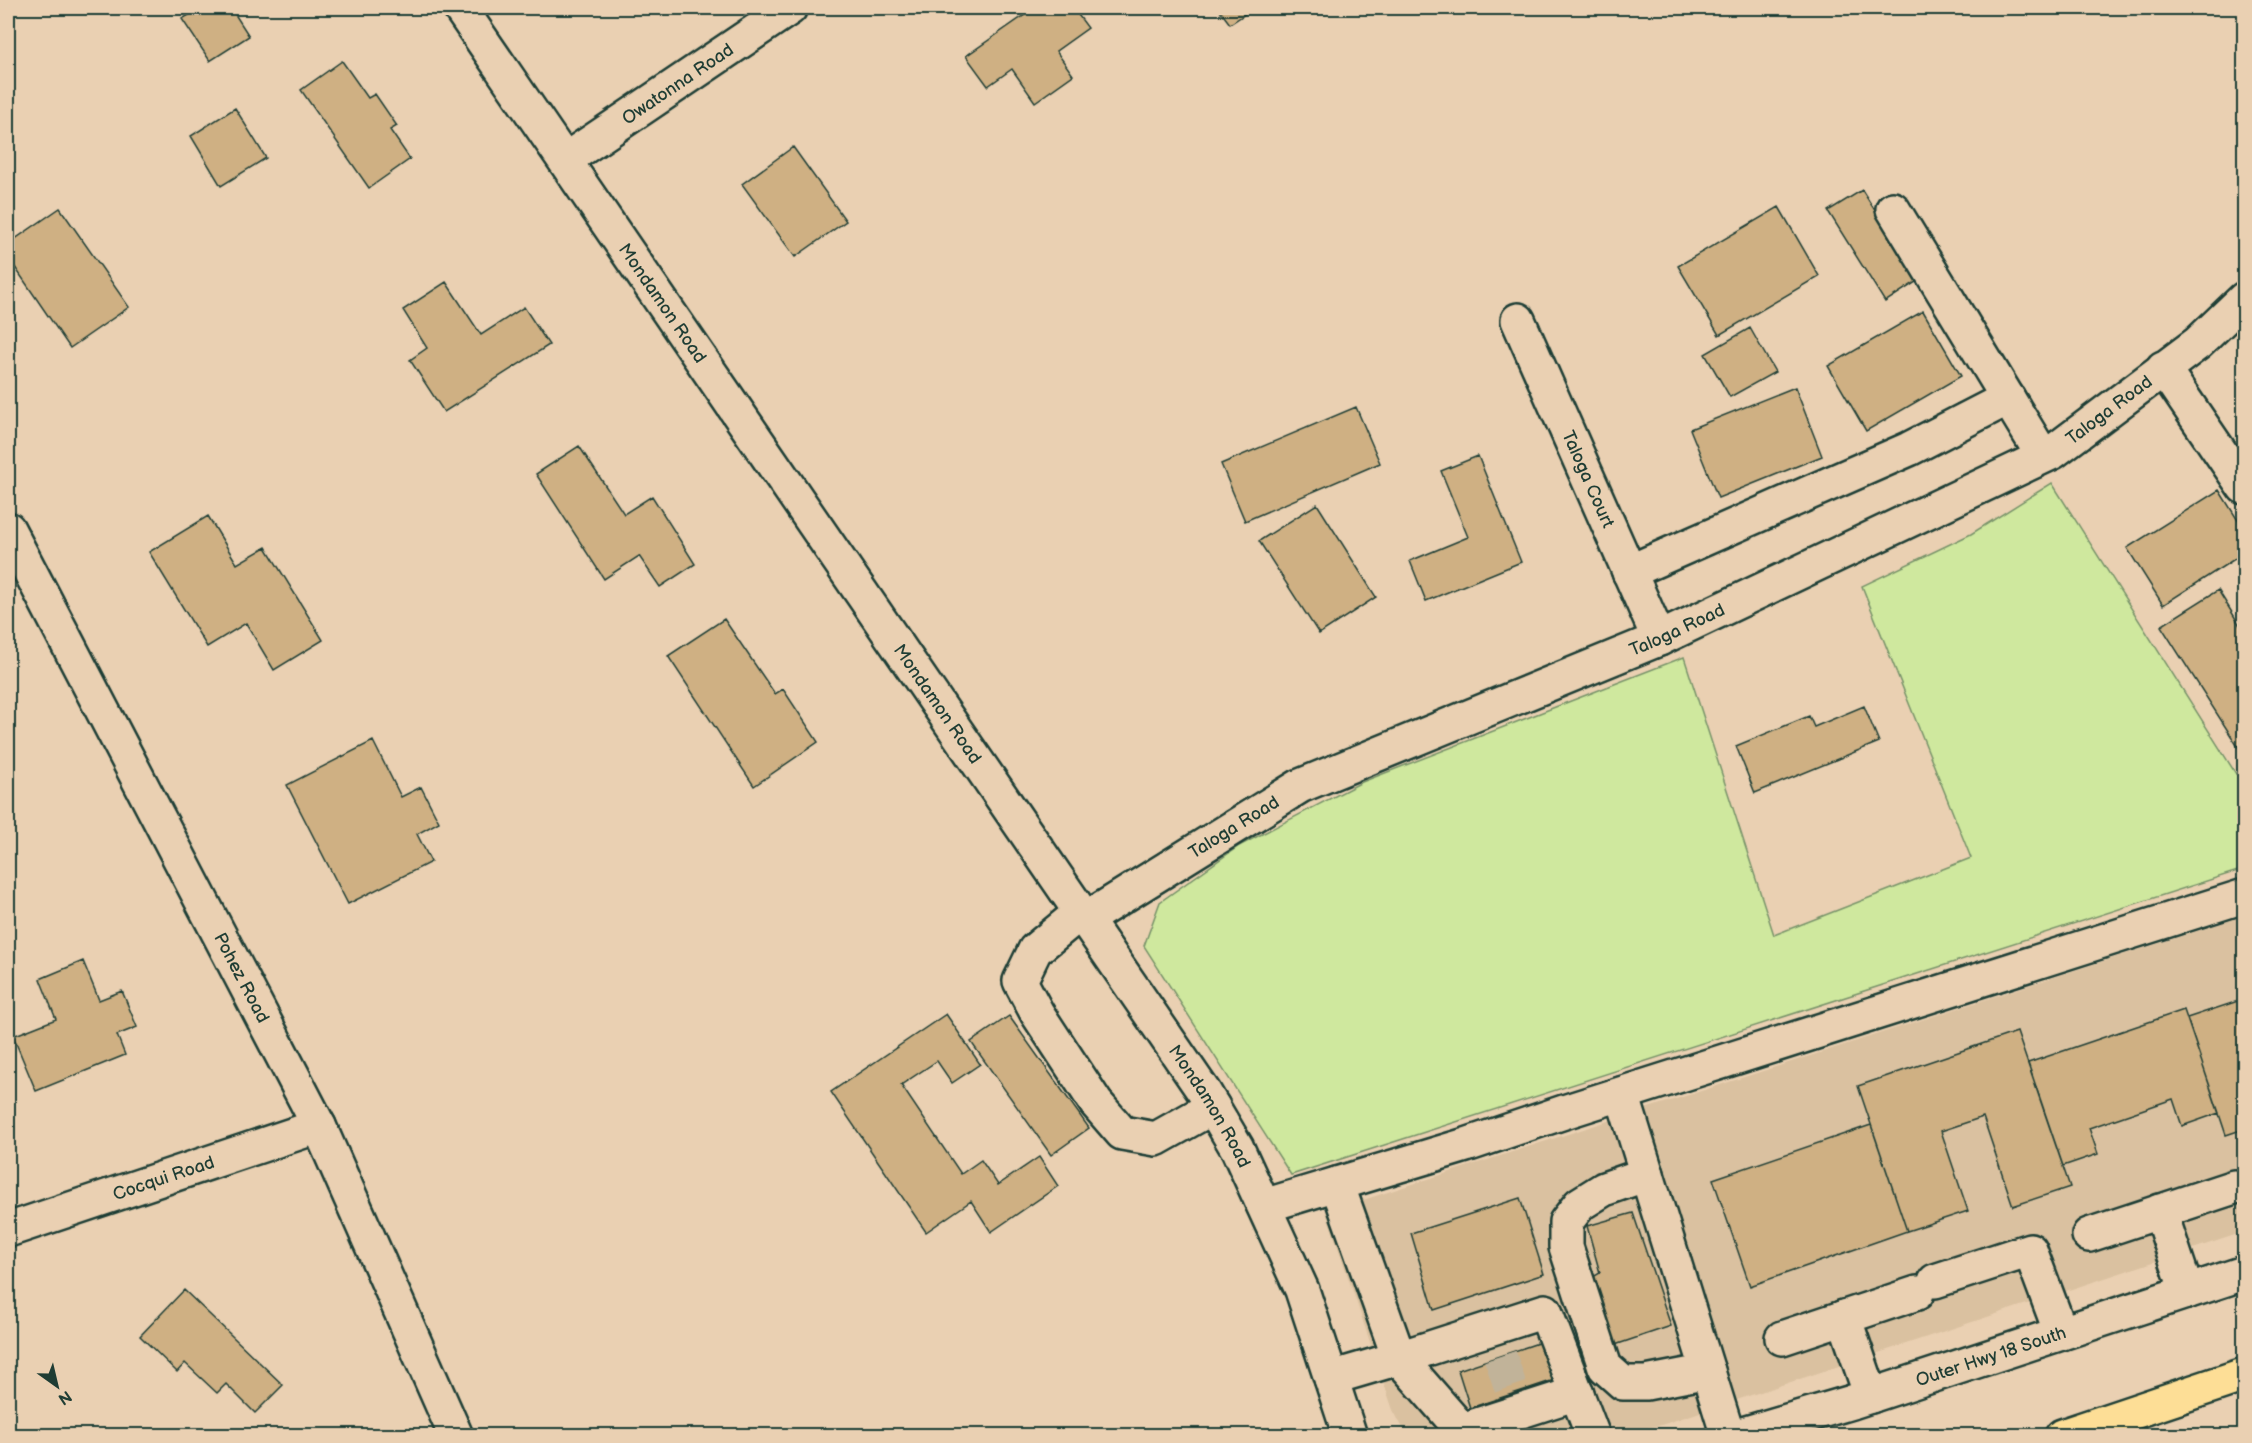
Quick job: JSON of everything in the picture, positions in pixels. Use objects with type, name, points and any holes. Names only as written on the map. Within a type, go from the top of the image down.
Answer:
[{"type":"main road","points":[[2062,1436],[2244,1375]]},
{"type":"street","name":"Mondamon Road","points":[[460,8],[1213,1107],[1237,1148],[1302,1290],[1350,1436]]},
{"type":"street","name":"Owatonna Road","points":[[565,159],[790,8]]},
{"type":"street","points":[[1893,209],[2043,456]]},
{"type":"street","name":"Taloga Road","points":[[1213,1107],[1156,1139],[1122,1133],[1096,1103],[1037,1013],[1020,981],[1035,950],[1084,916],[1300,786],[1659,639],[2053,452],[2198,343],[2244,299]]},
{"type":"street","name":"Taloga Court","points":[[1518,320],[1659,639]]},
{"type":"street","points":[[2163,368],[2244,487]]},
{"type":"street","points":[[1629,572],[1909,449],[2008,398]]},
{"type":"street","name":"Pohez Road","points":[[8,529],[318,1126],[456,1436]]},
{"type":"street","points":[[1264,1206],[1466,1145],[2244,896]]},
{"type":"street","points":[[1622,1094],[1728,1436]]},
{"type":"street","name":"Cocqui Road","points":[[8,1230],[318,1126]]},
{"type":"street","points":[[1647,1174],[1604,1189],[1580,1204],[1566,1222],[1566,1247],[1605,1367],[1623,1383],[1646,1383],[1708,1371]]},
{"type":"street","points":[[1337,1184],[1399,1358],[1463,1433],[1516,1403],[1577,1394]]},
{"type":"street","points":[[2089,1235],[2234,1187]]},
{"type":"street","points":[[2160,1211],[2187,1292]]},
{"type":"street","points":[[1782,1338],[2030,1250],[2061,1333]]},
{"type":"street","name":"Outer Hwy 18 South","points":[[1736,1436],[1871,1396],[2244,1273]]},
{"type":"street","points":[[1331,1378],[1399,1358],[1496,1342],[1545,1311],[1593,1436]]},
{"type":"street","points":[[1844,1317],[1871,1396]]},
{"type":"shaded area","points":[[2244,916],[2244,1232],[1658,1426],[1627,1432],[1582,1435],[1418,1436],[1404,1430],[1393,1410],[1326,1212]]},
{"type":"green space","points":[[2052,483],[2236,774],[2244,771],[2244,869],[1291,1175],[1144,946],[1160,902],[1239,846],[1362,782],[1684,657],[1774,935],[1971,858],[1862,586],[1971,534]]},
{"type":"building","points":[[201,8],[231,8],[249,36],[210,61],[182,19]]},
{"type":"building","points":[[1035,8],[1073,8],[1088,28],[1056,51],[1073,75],[1035,102],[1012,69],[988,86],[966,56]]},
{"type":"building","points":[[1218,8],[1254,8],[1230,24]]},
{"type":"building","points":[[342,61],[368,98],[375,94],[397,126],[390,130],[410,159],[369,188],[301,90]]},
{"type":"building","points":[[235,108],[266,158],[221,186],[191,136]]},
{"type":"building","points":[[793,147],[846,221],[795,257],[742,184]]},
{"type":"building","points":[[1862,190],[1919,280],[1885,302],[1828,211]]},
{"type":"building","points":[[1779,207],[1819,276],[1719,335],[1678,266]]},
{"type":"building","points":[[60,208],[129,307],[70,348],[8,257],[8,244]]},
{"type":"building","points":[[446,282],[481,335],[524,307],[549,345],[444,412],[410,360],[427,348],[403,310]]},
{"type":"building","points":[[1923,311],[1961,376],[1866,431],[1828,366]]},
{"type":"building","points":[[1750,328],[1775,372],[1730,397],[1705,354]]},
{"type":"building","points":[[1795,387],[1822,456],[1718,498],[1690,429]]},
{"type":"building","points":[[1356,407],[1380,463],[1245,521],[1221,464]]},
{"type":"building","points":[[579,446],[624,514],[652,496],[695,564],[660,587],[639,556],[604,579],[536,474]]},
{"type":"building","points":[[1478,456],[1521,562],[1426,601],[1410,561],[1468,537],[1441,471]]},
{"type":"building","points":[[2219,490],[2244,530],[2244,553],[2163,605],[2127,548]]},
{"type":"building","points":[[1317,504],[1376,597],[1319,634],[1259,541]]},
{"type":"building","points":[[208,516],[237,564],[266,547],[323,640],[274,670],[246,623],[207,647],[149,552]]},
{"type":"building","points":[[2218,590],[2244,632],[2244,752],[2242,753],[2161,626]]},
{"type":"building","points":[[724,619],[775,694],[783,689],[818,742],[754,786],[668,656]]},
{"type":"building","points":[[1864,706],[1879,742],[1755,793],[1736,746],[1809,716],[1814,727]]},
{"type":"building","points":[[373,741],[401,797],[421,787],[439,822],[417,834],[431,862],[348,904],[287,785]]},
{"type":"building","points":[[83,961],[99,1000],[122,991],[137,1027],[117,1035],[125,1055],[36,1091],[13,1036],[56,1019],[40,979]]},
{"type":"building","points":[[2244,999],[2244,1129],[2226,1135],[2187,1018]]},
{"type":"building","points":[[2184,1010],[2219,1113],[2182,1126],[2173,1099],[2089,1128],[2098,1154],[2063,1166],[2028,1063]]},
{"type":"building","points":[[946,1014],[980,1064],[952,1083],[937,1061],[901,1085],[961,1174],[981,1160],[998,1185],[1039,1157],[1058,1186],[991,1232],[971,1201],[926,1232],[831,1092]]},
{"type":"building","points":[[1009,1016],[1089,1128],[1051,1155],[971,1042]]},
{"type":"building","points":[[2017,1032],[2070,1187],[2013,1206],[1983,1117],[1941,1131],[1968,1211],[1907,1231],[1858,1086]]},
{"type":"building","points":[[1871,1125],[1907,1231],[1750,1286],[1713,1179]]},
{"type":"building","points":[[1520,1198],[1544,1274],[1434,1310],[1411,1233]]},
{"type":"building","points":[[1633,1213],[1671,1326],[1615,1345],[1593,1277],[1600,1273],[1587,1226]]},
{"type":"building","points":[[184,1290],[283,1385],[255,1413],[226,1384],[217,1393],[185,1363],[177,1372],[140,1336]]},
{"type":"building","points":[[1541,1342],[1554,1380],[1470,1408],[1458,1370]]},
{"type":"tunnel","points":[[1500,1356],[1513,1394]]}]
